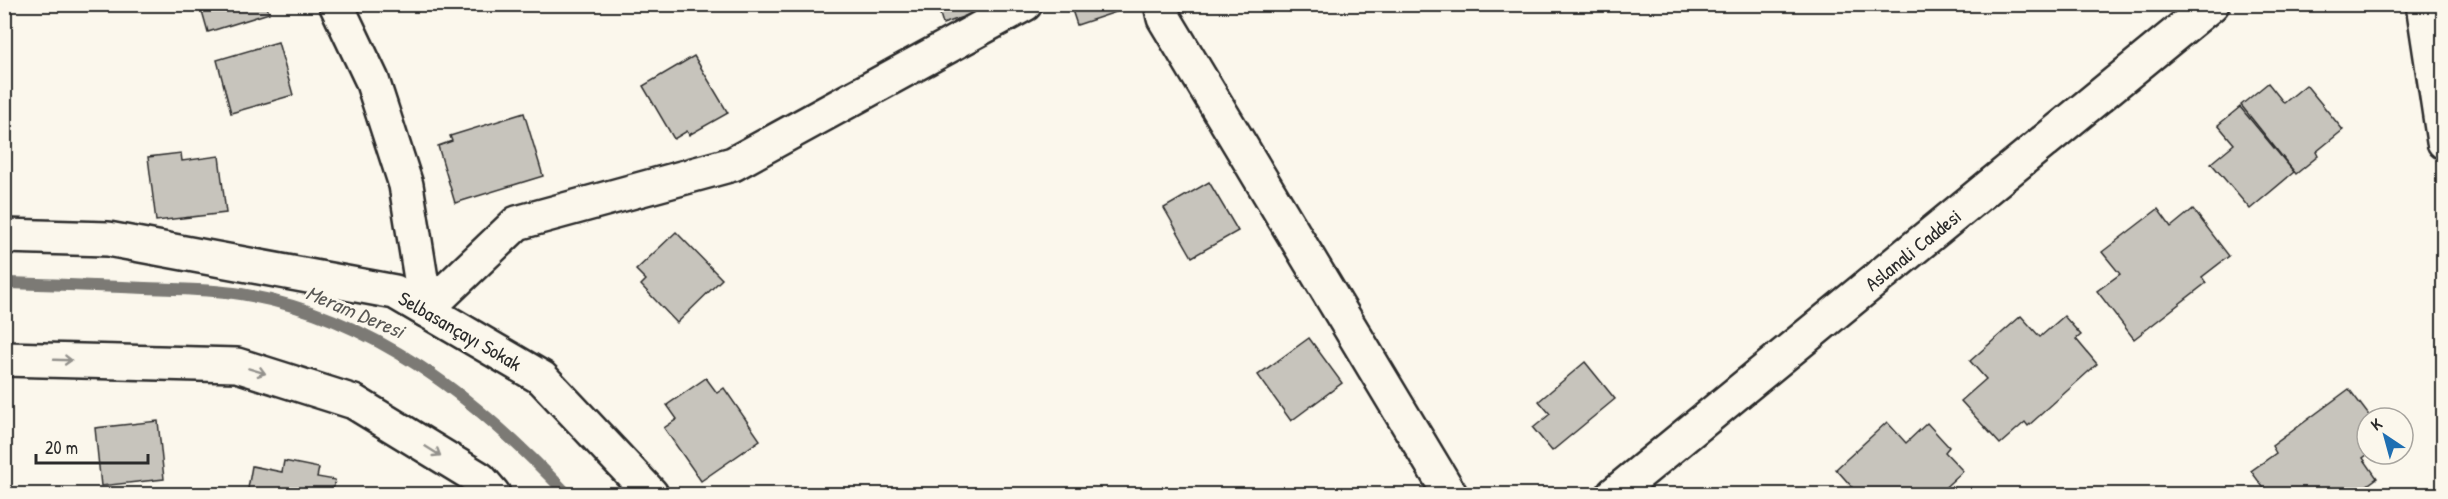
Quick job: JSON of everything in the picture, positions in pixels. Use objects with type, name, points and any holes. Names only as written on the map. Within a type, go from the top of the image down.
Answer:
[{"type":"street","points":[[336,4],[372,80],[406,185],[426,310]]},
{"type":"street","points":[[426,310],[517,223],[734,164],[1025,4]]},
{"type":"street","points":[[1161,4],[1164,18],[1450,495]]},
{"type":"street","name":"Aslanali Caddesi","points":[[1614,495],[2212,4]]},
{"type":"street","points":[[2423,4],[2444,142]]},
{"type":"street","name":"Selbasançayı Sokak","points":[[4,236],[108,239],[394,292],[542,378],[651,495]]},
{"type":"street","points":[[4,359],[237,365],[354,402],[480,479],[493,495]]},
{"type":"building","points":[[200,4],[266,4],[269,13],[208,32]]},
{"type":"building","points":[[937,4],[991,4],[991,7],[943,24]]},
{"type":"building","points":[[1070,4],[1137,4],[1137,5],[1077,25]]},
{"type":"building","points":[[278,42],[293,95],[231,113],[217,60]]},
{"type":"building","points":[[694,56],[728,113],[689,135],[687,131],[674,139],[643,86]]},
{"type":"building","points":[[2268,83],[2284,103],[2306,85],[2343,130],[2316,152],[2318,156],[2296,174],[2241,105]]},
{"type":"building","points":[[2240,107],[2294,172],[2250,209],[2211,163],[2234,144],[2218,125]]},
{"type":"building","points":[[524,113],[543,176],[455,203],[438,146],[452,141],[450,136]]},
{"type":"building","points":[[181,153],[182,161],[219,156],[226,213],[156,221],[148,157]]},
{"type":"building","points":[[1209,182],[1238,231],[1192,257],[1164,208]]},
{"type":"building","points":[[2158,209],[2171,227],[2193,209],[2229,256],[2202,277],[2206,283],[2134,339],[2097,291],[2120,274],[2102,252]]},
{"type":"building","points":[[676,232],[722,279],[677,323],[641,285],[646,280],[636,270]]},
{"type":"building","points":[[2021,316],[2040,337],[2064,316],[2081,335],[2076,339],[2097,364],[2028,426],[2025,422],[2000,444],[1961,401],[1986,379],[1970,361]]},
{"type":"building","points":[[1309,338],[1342,383],[1291,421],[1258,375]]},
{"type":"building","points":[[1585,362],[1615,399],[1552,451],[1533,428],[1550,414],[1539,401]]},
{"type":"building","points":[[706,378],[717,393],[724,388],[760,440],[701,481],[664,428],[677,419],[667,405]]},
{"type":"building","points":[[2349,389],[2362,406],[2355,406],[2355,466],[2369,466],[2377,478],[2355,494],[2268,494],[2251,471],[2276,453],[2272,446]]},
{"type":"building","points":[[158,421],[164,479],[101,486],[95,428]]},
{"type":"building","points":[[1887,422],[1906,443],[1927,423],[1949,447],[1945,452],[1963,471],[1938,494],[1844,494],[1852,487],[1836,469]]},
{"type":"building","points":[[284,461],[319,468],[317,477],[335,480],[332,494],[247,494],[252,466],[282,472]]},
{"type":"waterway","name":"Meram Deresi","points":[[4,283],[229,292],[290,305],[335,321],[379,342],[420,367],[459,395],[497,426],[567,494]]}]
